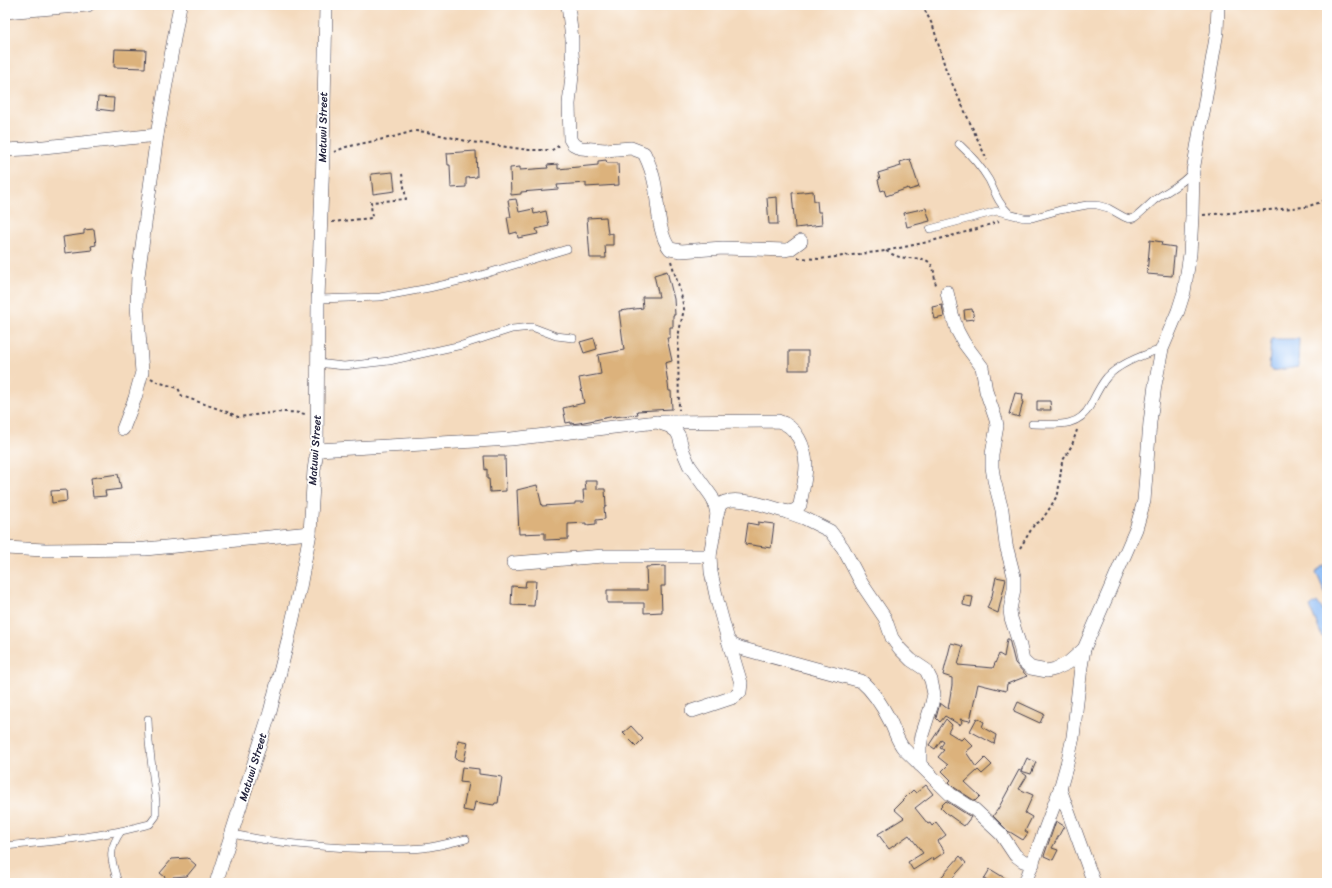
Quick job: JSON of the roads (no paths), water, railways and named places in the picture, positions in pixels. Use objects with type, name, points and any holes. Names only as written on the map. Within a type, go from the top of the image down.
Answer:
[{"type":"street","points":[[5,12],[88,5]]},
{"type":"street","points":[[123,429],[135,398],[142,372],[137,306],[138,276],[157,135],[180,5]]},
{"type":"street","name":"Matuwi Street","points":[[216,883],[270,712],[300,587],[310,533],[314,470],[318,450],[318,300],[326,5]]},
{"type":"street","points":[[568,5],[573,66],[569,104],[570,139],[573,144],[581,148],[605,150],[630,148],[644,153],[649,163],[655,183],[664,240],[670,249],[680,251],[723,248],[777,251],[790,249],[801,241]]},
{"type":"street","points":[[1025,883],[1060,789],[1067,764],[1073,737],[1084,649],[1141,515],[1146,487],[1150,422],[1155,385],[1162,349],[1184,292],[1190,254],[1193,171],[1217,32],[1218,5]]},
{"type":"street","points":[[5,150],[25,150],[157,135]]},
{"type":"street","points":[[947,292],[957,330],[964,343],[982,367],[986,391],[996,420],[997,426],[992,454],[992,467],[1002,510],[1006,545],[1014,576],[1014,589],[1010,618],[1020,646],[1023,660],[1026,665],[1031,668],[1047,671],[1055,670],[1068,663],[1084,649]]},
{"type":"street","points":[[318,450],[511,439],[657,422],[778,421],[785,423],[795,433],[803,448],[806,465],[800,505],[798,509],[787,512]]},
{"type":"street","points":[[657,422],[669,426],[676,431],[686,459],[704,488],[712,497],[716,505],[717,514]]},
{"type":"street","points":[[692,711],[734,697],[740,692],[741,683],[717,600],[711,572],[710,556],[717,514],[721,505],[734,500],[742,501],[787,512],[815,523],[830,531],[843,548],[862,584],[886,618],[892,638],[911,660],[926,670],[931,680],[934,694],[932,707],[922,735],[920,765]]},
{"type":"street","points":[[5,548],[74,550],[145,549],[310,533]]},
{"type":"street","points":[[513,563],[604,556],[710,556]]},
{"type":"street","points":[[728,640],[733,645],[740,648],[861,681],[868,686],[886,714],[899,744],[950,794],[975,810],[1001,834],[1015,855],[1023,861],[1033,864]]},
{"type":"street","points":[[1060,789],[1094,883]]},
{"type":"lane","points":[[959,144],[975,159],[989,181],[1001,206],[1010,214]]},
{"type":"lane","points":[[930,229],[997,211],[1024,218],[1032,218],[1060,210],[1087,205],[1097,205],[1108,208],[1129,219],[1134,218],[1163,194],[1179,186],[1193,171]]},
{"type":"lane","points":[[318,300],[380,297],[429,288],[468,279],[567,249]]},
{"type":"lane","points":[[317,363],[344,366],[389,361],[462,345],[512,329],[532,327],[556,336],[573,338]]},
{"type":"lane","points":[[1032,424],[1069,424],[1082,417],[1106,377],[1112,372],[1138,358],[1162,349]]},
{"type":"lane","points":[[5,846],[121,832],[150,824],[156,816],[156,802],[149,742],[148,719]]},
{"type":"lane","points":[[118,883],[111,857],[111,851],[113,843],[121,832]]},
{"type":"lane","points":[[232,834],[309,846],[358,848],[413,849],[466,839]]},
{"type":"water","points":[[1271,339],[1299,339],[1298,367],[1272,371],[1269,368]]},
{"type":"water","points":[[1327,565],[1327,598],[1316,572]]},
{"type":"water","points":[[1317,602],[1324,612],[1327,611],[1327,636],[1322,637],[1310,607]]}]
